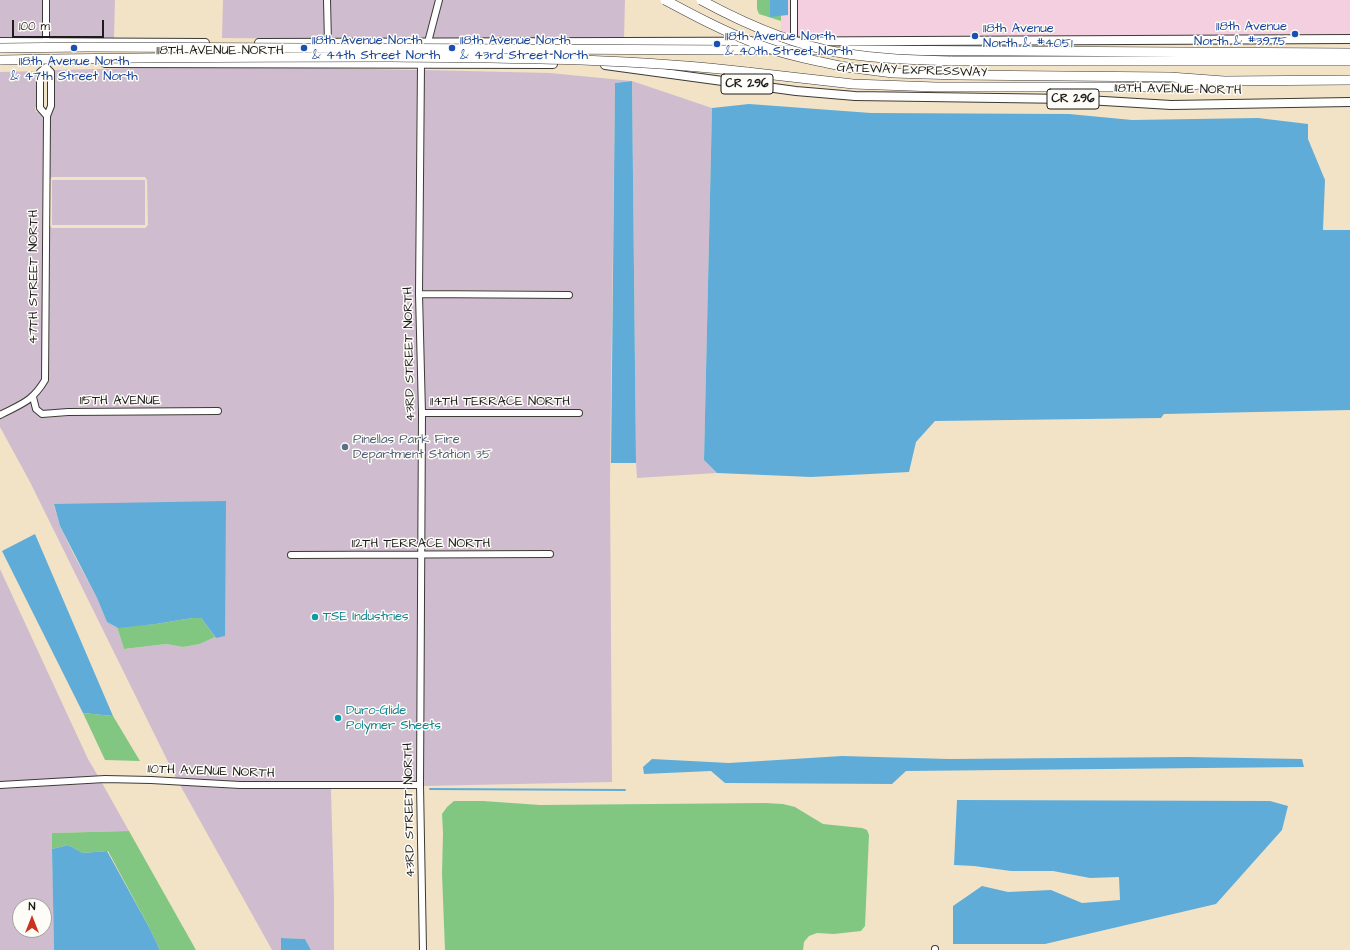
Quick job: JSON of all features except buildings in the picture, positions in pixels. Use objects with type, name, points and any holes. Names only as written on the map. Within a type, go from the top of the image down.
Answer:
[{"type":"highway","name":"GATEWAY EXPRESSWAY","points":[[665,0],[710,24],[758,44],[794,56],[846,67],[893,73],[1170,77],[1224,81],[1350,80]]},
{"type":"highway","name":"GATEWAY EXPRESSWAY","points":[[701,0],[734,18],[772,33],[823,49],[841,53],[884,58],[952,61],[1350,61]]},
{"type":"highway","name":"GATEWAY EXPRESSWAY","points":[[0,48],[88,46],[1350,52]]},
{"type":"highway","name":"GATEWAY EXPRESSWAY","points":[[0,60],[222,56],[545,58],[676,64],[853,84],[936,87],[1174,87],[1224,81]]},
{"type":"main road","name":"118TH AVENUE NORTH","points":[[0,42],[428,43],[1350,39]]},
{"type":"main road","name":"118TH AVENUE NORTH","points":[[0,63],[46,65],[421,63],[608,65],[789,90],[855,96],[1070,98],[1171,105],[1350,102]]},
{"type":"street","points":[[46,0],[46,42]]},
{"type":"street","points":[[327,0],[328,43]]},
{"type":"street","name":"43RD STREET NORTH","points":[[423,950],[420,785],[422,413],[419,294],[421,63],[428,43],[439,0]]},
{"type":"street","points":[[794,0],[794,42]]},
{"type":"street","points":[[46,65],[40,72],[40,108],[47,116]]},
{"type":"street","name":"47TH STREET NORTH","points":[[0,415],[33,397],[38,392],[45,380],[47,116],[51,106],[51,72],[46,65]]},
{"type":"street","points":[[419,294],[569,295]]},
{"type":"street","name":"115TH AVENUE","points":[[33,397],[36,409],[42,414],[68,412],[218,411]]},
{"type":"street","name":"114TH TERRACE NORTH","points":[[422,413],[579,412]]},
{"type":"street","name":"112TH TERRACE NORTH","points":[[291,555],[550,554]]},
{"type":"street","name":"110TH AVENUE NORTH","points":[[0,785],[105,779],[151,780],[240,786],[420,785]]},
{"type":"shaded area","points":[[0,0],[43,0],[43,37],[0,38]]},
{"type":"shaded area","points":[[49,0],[115,0],[114,38],[49,37]]},
{"type":"shaded area","points":[[223,0],[324,0],[324,39],[222,38]]},
{"type":"shaded area","points":[[330,0],[436,0],[426,40],[331,39]]},
{"type":"shaded area","points":[[442,0],[625,0],[624,39],[432,40]]},
{"type":"shaded area","points":[[788,0],[791,0],[791,36],[781,33],[781,16],[788,15]]},
{"type":"shaded area","points":[[797,0],[1350,0],[1350,34],[799,39],[797,38]]},
{"type":"shaded area","points":[[223,66],[417,70],[416,297],[419,413],[418,551],[288,552],[288,559],[418,558],[417,782],[240,782],[176,778],[30,482],[0,427],[0,419],[31,402],[34,411],[42,418],[68,416],[222,414],[221,408],[68,409],[43,411],[39,407],[37,398],[48,380],[49,225],[52,228],[145,228],[148,225],[147,180],[145,177],[52,177],[50,179],[50,117],[54,106],[53,70]],"holes":[[[54,505],[225,636],[215,637],[200,644],[183,647],[166,644],[124,649],[117,627],[107,622],[97,598],[74,555],[60,526]]]},
{"type":"shaded area","points":[[424,70],[550,73],[632,81],[615,83],[610,482],[612,782],[424,786],[424,558],[553,557],[553,550],[424,551],[425,416],[582,416],[582,409],[425,409],[423,297],[572,298],[572,291],[423,290]]},
{"type":"shaded area","points":[[38,71],[35,108],[36,112],[38,112],[43,118],[42,379],[31,394],[0,411],[0,72]]},
{"type":"shaded area","points":[[632,81],[712,108],[704,460],[717,473],[637,478]]},
{"type":"shaded area","points":[[52,180],[145,180],[145,225],[52,225]]},
{"type":"shaded area","points":[[0,569],[88,759],[98,776],[0,782]]},
{"type":"shaded area","points":[[102,783],[129,831],[52,833],[54,950],[0,950],[0,789]]},
{"type":"shaded area","points":[[180,785],[240,789],[331,789],[334,950],[311,950],[305,939],[281,938],[281,950],[272,950]]},
{"type":"green space","points":[[757,0],[770,0],[770,16],[781,16],[781,21],[759,14],[757,9]]},
{"type":"green space","points":[[201,618],[215,637],[200,644],[183,647],[166,644],[124,649],[117,627],[156,624]]},
{"type":"green space","points":[[83,713],[113,716],[140,761],[105,760]]},
{"type":"green space","points":[[454,801],[483,801],[540,805],[765,803],[783,804],[795,807],[823,824],[862,828],[867,830],[869,835],[865,926],[861,931],[834,934],[817,933],[809,936],[804,942],[803,950],[445,950],[442,874],[442,814]]},
{"type":"green space","points":[[129,831],[196,950],[160,950],[108,851],[83,853],[68,845],[52,849],[52,833]]},
{"type":"water","points":[[770,0],[788,0],[788,15],[770,17]]},
{"type":"water","points":[[632,81],[636,463],[611,463],[615,83]]},
{"type":"water","points":[[749,104],[871,113],[1069,114],[1132,120],[1258,118],[1308,124],[1308,139],[1325,180],[1323,230],[1350,230],[1350,410],[1164,414],[1161,418],[935,421],[916,442],[909,472],[811,477],[717,473],[704,460],[712,108]]},
{"type":"water","points":[[226,501],[225,636],[216,638],[201,618],[118,628],[107,622],[97,598],[60,526],[54,504]]},
{"type":"water","points":[[35,534],[113,716],[83,713],[2,551]]},
{"type":"water","points":[[842,756],[949,759],[1188,757],[1302,759],[1304,767],[906,771],[892,784],[725,783],[711,771],[644,774],[643,767],[652,759],[729,763]]},
{"type":"water","points":[[957,800],[1270,801],[1288,806],[1282,830],[1216,904],[1045,944],[953,944],[953,906],[982,886],[1008,892],[1051,890],[1082,903],[1120,900],[1119,877],[1090,878],[1053,871],[1011,871],[954,865]]},
{"type":"water","points":[[68,845],[83,853],[107,851],[160,950],[54,950],[52,849]]},
{"type":"water","points":[[281,938],[305,939],[311,950],[281,950]]},
{"type":"waterway","points":[[430,789],[625,790]]},
{"type":"place","name":"118th Avenue North & #3975","points":[[1295,34]]},
{"type":"place","name":"118th Avenue North & #4051","points":[[975,36]]},
{"type":"place","name":"118th Avenue North & 40th Street North","points":[[717,44]]},
{"type":"place","name":"118th Avenue North & 47th Street North","points":[[74,48]]},
{"type":"place","name":"118th Avenue North & 44th Street North","points":[[304,48]]},
{"type":"place","name":"118th Avenue North & 43rd Street North","points":[[452,48]]},
{"type":"place","name":"Pinellas Park Fire Department Station 35","points":[[345,447]]},
{"type":"place","name":"TSE Industries","points":[[315,617]]},
{"type":"place","name":"Duro-Glide Polymer Sheets","points":[[338,718]]}]
